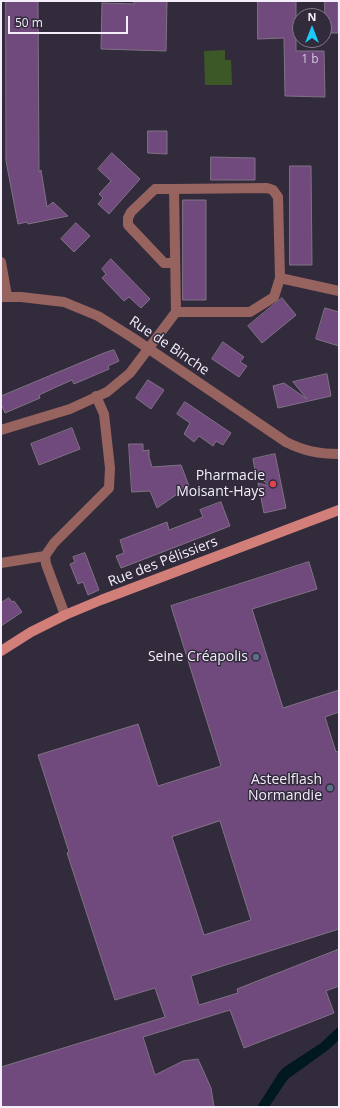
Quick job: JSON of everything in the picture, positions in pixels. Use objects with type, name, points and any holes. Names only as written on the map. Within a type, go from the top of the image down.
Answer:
[{"type":"street","points":[[175,263],[164,263],[128,225],[128,218],[131,212],[155,190],[267,188],[273,190],[278,197],[280,278],[274,297],[250,312],[176,312]]},
{"type":"street","points":[[1,430],[70,409],[107,392],[130,373],[176,312],[174,190]]},
{"type":"street","name":"Rue de Binche","points":[[1,262],[4,297],[21,297],[64,302],[98,316],[286,442],[313,452],[339,454]]},
{"type":"street","points":[[280,278],[339,291]]},
{"type":"street","points":[[65,615],[46,564],[45,556],[54,543],[109,488],[110,468],[104,414],[96,396]]},
{"type":"street","name":"Rue des Pélissiers","points":[[1,651],[31,632],[65,615],[339,510]]},
{"type":"street","points":[[1,563],[45,556]]},
{"type":"green space","points":[[225,50],[225,60],[231,60],[232,85],[205,85],[204,51]]},
{"type":"water","points":[[339,1026],[339,1040],[328,1050],[289,1078],[269,1107],[257,1107],[283,1068],[321,1043]]},
{"type":"building","points":[[6,1],[38,1],[39,172],[41,170],[47,207],[53,202],[68,216],[28,224],[27,222],[18,224],[6,161]]},
{"type":"building","points":[[134,1],[167,1],[166,51],[101,49],[102,3],[134,4]]},
{"type":"building","points":[[258,1],[296,1],[296,8],[292,8],[292,48],[296,48],[296,51],[324,51],[325,97],[285,96],[284,38],[258,39]]},
{"type":"building","points":[[325,1],[338,1],[338,33],[332,33],[332,8],[325,8]]},
{"type":"building","points":[[148,131],[167,131],[167,154],[148,153]]},
{"type":"building","points":[[112,153],[140,179],[109,214],[98,204],[103,198],[99,194],[111,181],[98,169]]},
{"type":"building","points":[[211,157],[255,158],[255,180],[211,180]]},
{"type":"building","points":[[290,166],[311,166],[312,265],[290,265]]},
{"type":"building","points":[[183,200],[206,200],[206,300],[183,300]]},
{"type":"building","points":[[76,223],[90,236],[74,252],[61,239]]},
{"type":"building","points":[[111,259],[150,299],[141,308],[129,297],[124,301],[102,278],[106,274],[102,269]]},
{"type":"building","points":[[282,298],[296,315],[262,343],[248,326]]},
{"type":"building","points":[[325,308],[339,312],[339,346],[316,339]]},
{"type":"building","points":[[223,342],[244,357],[240,362],[247,366],[239,377],[212,359]]},
{"type":"building","points":[[114,350],[119,361],[108,366],[109,369],[74,384],[72,380],[39,395],[40,398],[5,413],[1,404],[1,396]]},
{"type":"building","points":[[327,374],[331,396],[278,408],[273,386],[284,383],[307,399],[293,382]]},
{"type":"building","points":[[148,380],[164,390],[151,409],[136,398]]},
{"type":"building","points":[[185,402],[231,433],[223,445],[216,441],[213,446],[199,436],[194,442],[184,434],[190,423],[177,414]]},
{"type":"building","points":[[72,428],[80,449],[39,465],[31,444]]},
{"type":"building","points":[[129,444],[143,444],[143,451],[149,450],[149,457],[152,467],[181,465],[189,486],[157,508],[150,491],[132,492]]},
{"type":"building","points":[[275,454],[286,508],[264,513],[258,483],[271,486],[256,476],[253,459]]},
{"type":"building","points":[[221,502],[230,526],[121,568],[116,556],[124,553],[120,540],[167,522],[169,530],[203,517],[200,510]]},
{"type":"building","points":[[85,553],[99,590],[88,595],[83,582],[78,584],[70,564],[75,562],[73,557]]},
{"type":"building","points":[[309,562],[317,589],[252,609],[283,708],[339,690],[339,712],[325,717],[336,752],[339,751],[339,929],[191,976],[199,1005],[238,993],[237,989],[339,949],[339,986],[326,991],[334,1013],[244,1048],[230,1010],[143,1037],[155,1075],[183,1061],[198,1059],[211,1088],[214,1107],[1,1107],[1,1067],[165,1017],[155,988],[115,1000],[67,853],[69,852],[38,755],[138,724],[158,786],[221,766],[171,606]],"holes":[[[220,821],[251,920],[204,935],[172,837]]]},
{"type":"building","points":[[9,598],[12,602],[14,601],[22,612],[1,626],[1,603]]},
{"type":"place","name":"Pharmacie Moisant-Hays","points":[[273,484]]},
{"type":"place","name":"Seine Créapolis","points":[[256,657]]},
{"type":"place","name":"Asteelflash Normandie","points":[[330,788]]}]
